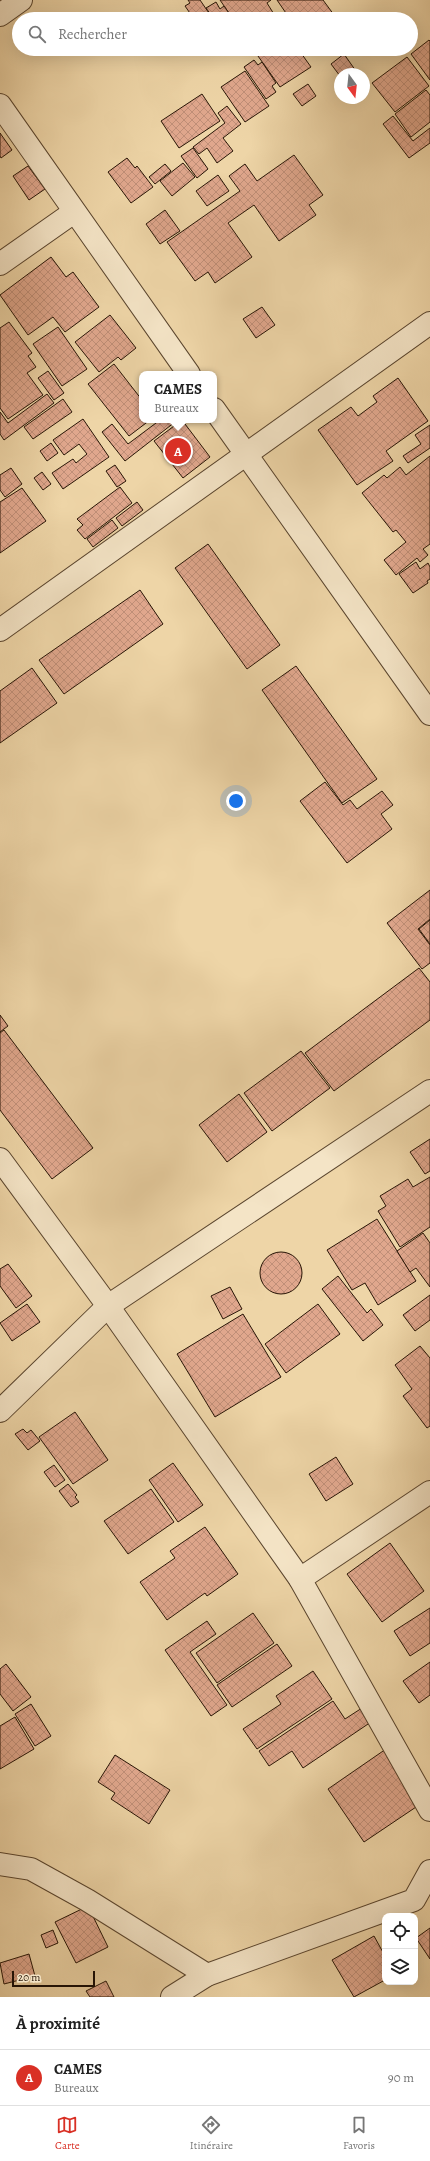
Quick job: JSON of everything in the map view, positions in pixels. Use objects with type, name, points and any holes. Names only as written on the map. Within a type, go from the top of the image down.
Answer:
[{"type":"street","points":[[0,15],[21,0]]},
{"type":"street","points":[[0,105],[187,371]]},
{"type":"street","points":[[0,264],[74,212]]},
{"type":"street","points":[[0,630],[430,323]]},
{"type":"street","points":[[217,413],[428,707]]},
{"type":"street","points":[[0,1411],[108,1306],[430,1091]]},
{"type":"street","points":[[0,1159],[108,1306],[300,1579],[430,1810]]},
{"type":"street","points":[[300,1579],[430,1492]]},
{"type":"street","points":[[0,1864],[31,1869],[87,1900],[207,1975]]},
{"type":"street","points":[[172,1997],[207,1975],[414,1900],[430,1871]]},
{"type":"building","points":[[188,0],[200,0],[208,12],[189,12],[185,6],[190,3]]},
{"type":"building","points":[[220,0],[271,0],[267,3],[273,12],[228,12]]},
{"type":"building","points":[[277,0],[323,0],[332,12],[285,12]]},
{"type":"building","points":[[216,2],[220,9],[224,6],[228,12],[209,12],[206,8]]},
{"type":"building","points":[[429,40],[430,41],[430,80],[412,56],[418,56],[418,49]]},
{"type":"building","points":[[258,56],[303,56],[311,67],[280,87]]},
{"type":"building","points":[[341,56],[345,56],[354,68],[334,68],[331,64]]},
{"type":"building","points":[[407,57],[429,86],[395,112],[372,83]]},
{"type":"building","points":[[254,60],[258,65],[262,62],[276,83],[272,86],[276,92],[266,99],[244,67]]},
{"type":"building","points":[[245,71],[269,106],[245,122],[221,87]]},
{"type":"building","points":[[308,84],[316,96],[302,106],[293,94]]},
{"type":"building","points":[[426,90],[430,95],[430,122],[411,137],[395,114]]},
{"type":"building","points":[[202,94],[220,121],[179,148],[161,121]]},
{"type":"building","points":[[227,106],[241,124],[223,138],[233,151],[217,163],[207,148],[199,154],[193,147],[225,123],[218,113]]},
{"type":"building","points":[[393,116],[413,141],[430,128],[430,143],[409,158],[383,124]]},
{"type":"building","points":[[0,133],[12,150],[1,158],[0,156]]},
{"type":"building","points":[[193,148],[208,169],[197,178],[181,156]]},
{"type":"building","points":[[294,155],[323,195],[309,205],[316,215],[279,241],[254,205],[228,223],[252,257],[215,283],[208,272],[195,281],[167,242],[240,191],[229,176],[245,164],[257,181]]},
{"type":"building","points":[[127,158],[135,168],[137,166],[153,187],[131,203],[108,172]]},
{"type":"building","points":[[183,163],[195,177],[172,196],[160,181]]},
{"type":"building","points":[[165,164],[171,171],[155,184],[149,177]]},
{"type":"building","points":[[28,166],[45,189],[29,200],[13,176]]},
{"type":"building","points":[[218,175],[229,191],[207,206],[196,191]]},
{"type":"building","points":[[165,210],[180,231],[160,244],[146,224]]},
{"type":"building","points":[[51,257],[66,277],[73,272],[99,307],[65,332],[53,317],[28,335],[0,295]]},
{"type":"building","points":[[262,307],[275,325],[256,338],[243,319]]},
{"type":"building","points":[[110,315],[136,348],[121,360],[118,357],[99,372],[75,342]]},
{"type":"building","points":[[9,322],[32,353],[28,356],[36,367],[27,373],[43,395],[8,419],[0,408],[0,328]]},
{"type":"building","points":[[58,327],[87,369],[62,386],[33,344]]},
{"type":"building","points":[[114,364],[139,396],[139,423],[146,423],[129,436],[88,384]]},
{"type":"building","points":[[48,371],[64,393],[54,400],[38,378]]},
{"type":"building","points":[[398,378],[428,421],[386,451],[393,461],[357,485],[318,430],[351,407],[358,416],[377,402],[373,396]]},
{"type":"building","points":[[47,394],[54,403],[4,440],[0,434],[0,412],[8,423]]},
{"type":"building","points":[[63,399],[72,412],[33,439],[24,427]]},
{"type":"building","points":[[83,419],[109,457],[63,489],[52,473],[73,459],[76,463],[87,454],[79,444],[64,455],[53,440]]},
{"type":"building","points":[[156,423],[174,423],[125,461],[102,432],[112,424],[128,444]]},
{"type":"building","points":[[178,423],[184,423],[210,457],[183,478],[154,441]]},
{"type":"building","points":[[430,425],[430,448],[408,463],[403,456],[421,444],[415,435]]},
{"type":"building","points":[[51,443],[58,453],[47,461],[40,451]]},
{"type":"building","points":[[430,456],[430,544],[423,549],[428,555],[420,562],[417,558],[396,575],[384,560],[406,542],[396,530],[393,532],[362,493],[384,475],[387,478],[400,467],[406,475]]},
{"type":"building","points":[[115,465],[126,481],[117,487],[106,471]]},
{"type":"building","points":[[11,468],[22,484],[5,497],[0,490],[0,475]]},
{"type":"building","points":[[42,472],[51,484],[43,490],[34,478]]},
{"type":"building","points":[[120,487],[132,503],[85,539],[77,530],[83,525],[77,519]]},
{"type":"building","points":[[22,488],[46,521],[0,553],[0,502]]},
{"type":"building","points":[[137,502],[143,510],[122,526],[116,518]]},
{"type":"building","points":[[112,520],[118,528],[93,547],[87,539]]},
{"type":"building","points":[[208,544],[280,645],[247,669],[175,568]]},
{"type":"building","points":[[416,562],[420,569],[428,563],[430,567],[430,579],[427,581],[428,583],[413,593],[399,574]]},
{"type":"building","points":[[140,590],[163,624],[64,694],[39,660]]},
{"type":"building","points":[[296,666],[377,779],[342,803],[262,690]]},
{"type":"building","points":[[32,668],[57,703],[0,743],[0,691]]},
{"type":"building","points":[[325,782],[343,805],[350,800],[357,809],[382,791],[393,805],[381,814],[392,829],[347,863],[300,801]]},
{"type":"building","points":[[430,890],[430,919],[418,929],[430,945],[430,963],[422,969],[387,923]]},
{"type":"building","points":[[430,920],[430,944],[419,929]]},
{"type":"building","points":[[419,968],[430,982],[430,1020],[334,1091],[305,1053]]},
{"type":"building","points":[[0,1015],[8,1026],[0,1032]]},
{"type":"building","points":[[4,1030],[93,1148],[52,1179],[0,1110],[0,1033]]},
{"type":"building","points":[[301,1051],[330,1088],[272,1131],[244,1093]]},
{"type":"building","points":[[239,1094],[267,1132],[227,1162],[199,1125]]},
{"type":"building","points":[[430,1139],[430,1171],[425,1174],[410,1152]]},
{"type":"building","points":[[430,1177],[430,1227],[400,1247],[378,1211],[386,1206],[380,1196],[408,1179],[413,1187]]},
{"type":"building","points":[[377,1219],[416,1281],[378,1305],[365,1283],[352,1290],[327,1250]]},
{"type":"building","points":[[423,1233],[430,1243],[430,1287],[416,1268],[410,1272],[397,1251]]},
{"type":"building","points":[[281,1252],[289,1254],[298,1262],[302,1273],[300,1281],[292,1290],[281,1294],[273,1292],[264,1284],[260,1273],[262,1265],[270,1256]]},
{"type":"building","points":[[8,1264],[32,1296],[16,1308],[0,1286],[0,1269]]},
{"type":"building","points":[[338,1276],[367,1313],[371,1309],[383,1325],[363,1341],[322,1289]]},
{"type":"building","points":[[230,1287],[242,1309],[223,1319],[211,1296]]},
{"type":"building","points":[[430,1295],[430,1320],[415,1331],[403,1315]]},
{"type":"building","points":[[27,1304],[40,1322],[12,1341],[0,1323]]},
{"type":"building","points":[[318,1304],[340,1334],[286,1373],[265,1344]]},
{"type":"building","points":[[243,1314],[281,1377],[215,1417],[177,1354]]},
{"type":"building","points":[[420,1346],[430,1358],[430,1426],[427,1428],[403,1396],[412,1389],[395,1365]]},
{"type":"building","points":[[75,1412],[108,1460],[73,1484],[39,1437]]},
{"type":"building","points":[[23,1429],[27,1433],[31,1430],[40,1441],[28,1450],[15,1434]]},
{"type":"building","points":[[336,1457],[353,1484],[326,1501],[309,1474]]},
{"type":"building","points":[[173,1463],[203,1505],[178,1522],[149,1480]]},
{"type":"building","points":[[54,1465],[65,1480],[55,1487],[44,1472]]},
{"type":"building","points":[[68,1484],[77,1495],[75,1497],[79,1502],[71,1507],[59,1491]]},
{"type":"building","points":[[151,1489],[174,1522],[128,1554],[104,1521]]},
{"type":"building","points":[[205,1527],[238,1574],[207,1596],[205,1593],[167,1620],[140,1582],[175,1558],[170,1551]]},
{"type":"building","points":[[390,1543],[424,1591],[382,1622],[347,1574]]},
{"type":"building","points":[[430,1608],[430,1643],[410,1656],[394,1631]]},
{"type":"building","points":[[253,1613],[274,1643],[217,1683],[196,1653]]},
{"type":"building","points":[[207,1621],[216,1634],[190,1652],[227,1705],[211,1716],[165,1650]]},
{"type":"building","points":[[277,1644],[292,1666],[232,1707],[217,1685]]},
{"type":"building","points":[[430,1662],[430,1695],[419,1703],[403,1681]]},
{"type":"building","points":[[6,1664],[31,1697],[13,1711],[0,1694],[0,1669]]},
{"type":"building","points":[[313,1671],[332,1699],[257,1749],[243,1729],[281,1704],[276,1696]]},
{"type":"building","points":[[333,1701],[345,1719],[362,1708],[371,1722],[303,1768],[292,1751],[269,1766],[259,1751]]},
{"type":"building","points":[[31,1704],[51,1736],[35,1746],[15,1714]]},
{"type":"building","points":[[15,1717],[34,1749],[0,1769],[0,1726]]},
{"type":"building","points":[[386,1749],[422,1803],[364,1842],[328,1789]]},
{"type":"building","points":[[115,1755],[170,1790],[149,1824],[111,1799],[115,1793],[98,1782]]},
{"type":"building","points":[[88,1906],[108,1947],[76,1963],[55,1922]]},
{"type":"building","points":[[430,1928],[430,1959],[418,1941],[418,1937]]},
{"type":"building","points":[[53,1930],[58,1943],[46,1948],[41,1935]]},
{"type":"building","points":[[374,1936],[382,1951],[382,1982],[354,1997],[332,1960]]},
{"type":"building","points":[[29,1954],[35,1976],[4,1984],[0,1963]]},
{"type":"building","points":[[106,1981],[114,1997],[90,1997],[86,1991]]},
{"type":"place","name":"CAMES","points":[[178,451]]}]
